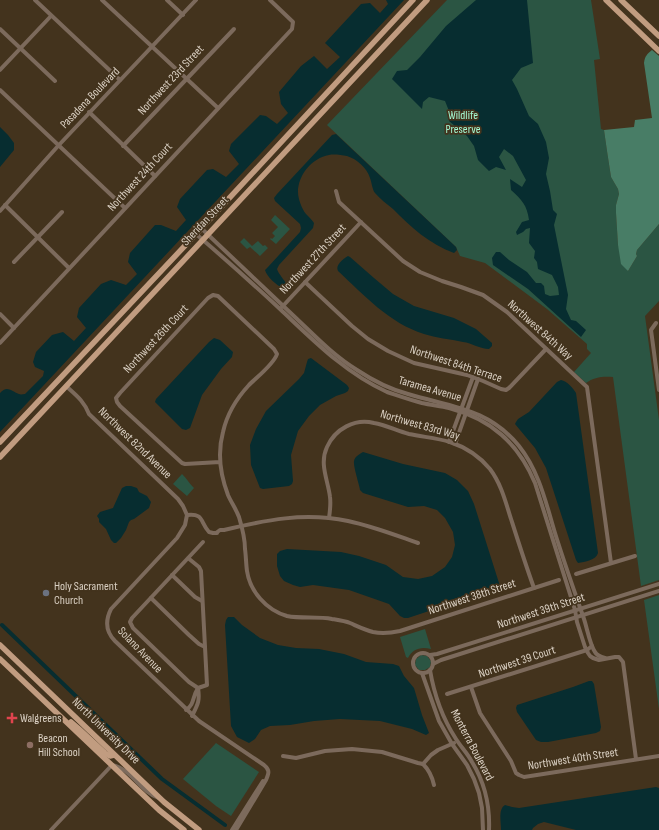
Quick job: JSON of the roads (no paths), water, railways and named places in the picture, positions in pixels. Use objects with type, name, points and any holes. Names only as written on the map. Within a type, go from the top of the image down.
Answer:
[{"type":"main road","name":"Sheridan Street","points":[[0,442],[196,234],[413,0]]},
{"type":"main road","name":"Sheridan Street","points":[[0,457],[427,0]]},
{"type":"main road","points":[[606,0],[659,51]]},
{"type":"main road","points":[[621,0],[659,36]]},
{"type":"main road","name":"North University Drive","points":[[0,645],[161,799],[199,830]]},
{"type":"main road","name":"North University Drive","points":[[0,659],[159,810],[184,830]]},
{"type":"main road","points":[[64,720],[71,722],[105,753],[110,756],[115,755]]},
{"type":"street","points":[[35,0],[120,80]]},
{"type":"street","points":[[102,0],[218,108]]},
{"type":"street","points":[[167,0],[183,15]]},
{"type":"street","name":"Pasadena Boulevard","points":[[0,211],[89,112],[196,0]]},
{"type":"street","name":"Northwest 24th Court","points":[[0,343],[292,29],[293,22],[270,0]]},
{"type":"street","points":[[0,70],[51,16]]},
{"type":"street","points":[[0,29],[55,81]]},
{"type":"street","name":"Northwest 23rd Street","points":[[123,146],[234,29]]},
{"type":"street","points":[[0,90],[125,208]]},
{"type":"street","points":[[89,112],[155,176]]},
{"type":"street","name":"Northwest 84th Way","points":[[336,191],[339,202],[403,261],[420,272],[483,295],[507,312],[586,385],[611,563]]},
{"type":"street","points":[[5,205],[69,268]]},
{"type":"street","points":[[14,262],[62,212]]},
{"type":"street","name":"Northwest 27th Street","points":[[282,307],[361,222]]},
{"type":"street","name":"Taramea Avenue","points":[[201,228],[282,307],[340,358],[355,369],[390,388],[488,419],[510,436],[527,456],[540,483],[578,610],[582,615],[592,646]]},
{"type":"street","points":[[196,234],[253,284],[282,307]]},
{"type":"street","name":"Northwest 84th Terrace","points":[[305,282],[352,326],[368,339],[388,351],[414,363],[473,377],[501,389],[506,390],[509,388],[546,348]]},
{"type":"street","name":"Northwest 26th Court","points":[[213,295],[218,296],[278,354],[273,362],[249,385],[232,408],[222,433],[220,443],[220,462],[182,463],[120,406],[116,398],[203,303],[213,295]]},
{"type":"street","points":[[0,314],[14,328]]},
{"type":"street","points":[[656,323],[651,330],[659,390]]},
{"type":"street","points":[[449,442],[473,377]]},
{"type":"street","points":[[455,444],[478,379]]},
{"type":"street","name":"Northwest 82nd Avenue","points":[[66,386],[81,399],[89,414],[178,499],[184,506],[187,515]]},
{"type":"street","name":"Northwest 83rd Way","points":[[329,518],[330,498],[324,469],[324,457],[327,446],[334,436],[342,429],[353,424],[374,422],[408,433],[455,444],[472,454],[490,469],[500,486],[534,588]]},
{"type":"street","points":[[220,462],[224,483],[242,526]]},
{"type":"street","points":[[187,515],[193,514],[201,517],[209,532],[213,533],[221,533],[224,530],[268,520],[310,517],[348,521],[418,543]]},
{"type":"street","name":"Solano Avenue","points":[[187,515],[185,525],[177,538],[113,606],[106,622],[107,629],[111,637],[192,716],[264,765],[269,770],[269,773]]},
{"type":"street","name":"Northwest 38th Street","points":[[242,526],[246,549],[246,569],[249,581],[255,593],[264,603],[286,616],[332,619],[348,622],[373,632],[391,633],[400,631],[559,580]]},
{"type":"street","points":[[192,716],[200,698],[198,688],[189,682],[132,626],[130,622],[202,542]]},
{"type":"street","points":[[576,574],[635,556]]},
{"type":"street","points":[[186,710],[192,704],[198,688],[207,685],[200,569],[188,558]]},
{"type":"street","points":[[172,575],[195,597],[202,601]]},
{"type":"street","name":"Northwest 39th Street","points":[[430,655],[659,584]]},
{"type":"street","name":"Northwest 39th Street","points":[[433,664],[659,591]]},
{"type":"street","points":[[151,598],[199,644],[205,647]]},
{"type":"street","name":"Taramea Avenue","points":[[578,610],[576,617],[587,650]]},
{"type":"street","points":[[592,646],[597,655],[608,658]]},
{"type":"street","name":"Northwest 39 Court","points":[[447,694],[587,650],[592,646]]},
{"type":"street","points":[[587,650],[590,656],[596,659],[599,660],[619,657],[623,662],[636,759]]},
{"type":"street","points":[[420,653],[427,653],[430,655],[433,664],[430,670],[422,673],[416,670],[413,664],[415,657],[420,653]]},
{"type":"street","name":"Monterra Boulevard","points":[[430,670],[445,719],[481,779],[487,799],[489,830]]},
{"type":"street","name":"Monterra Boulevard","points":[[422,673],[439,721],[467,766],[475,782],[482,808],[483,830]]},
{"type":"street","name":"Northwest 40th Street","points":[[471,687],[480,713],[506,751],[516,773],[524,777],[659,756]]},
{"type":"street","points":[[193,701],[199,702]]},
{"type":"street","points":[[423,764],[438,750],[457,741]]},
{"type":"street","points":[[283,756],[296,758],[325,751],[352,749],[382,752],[423,764],[428,769],[434,785]]},
{"type":"street","points":[[51,830],[112,765],[118,766],[126,772],[152,796],[161,799]]},
{"type":"street","points":[[232,830],[266,775],[269,773]]},
{"type":"street","points":[[236,830],[269,773]]},
{"type":"street","points":[[475,782],[481,779]]},
{"type":"water","points":[[386,0],[404,0],[0,432],[0,393],[7,389],[20,394],[25,394],[43,376],[44,371],[35,367],[33,362],[36,352],[52,335],[63,332],[74,341],[86,328],[77,317],[79,308],[101,284],[111,280],[126,285],[137,274],[128,262],[130,253],[155,225],[161,225],[176,231],[186,220],[177,207],[180,199],[207,170],[213,169],[226,177],[239,164],[229,151],[231,144],[260,115],[266,116],[277,124],[288,113],[281,104],[279,92],[301,66],[314,56],[327,69],[340,57],[325,43],[361,4],[370,3],[380,13],[388,4]]},
{"type":"water","points":[[476,0],[527,0],[533,63],[521,68],[512,80],[529,116],[538,124],[546,142],[549,158],[546,174],[553,210],[557,214],[554,225],[568,295],[566,309],[571,320],[576,321],[586,330],[581,337],[528,289],[493,265],[492,258],[496,252],[500,252],[527,272],[536,283],[541,283],[544,286],[545,294],[550,296],[559,295],[558,287],[552,275],[538,269],[537,262],[534,258],[535,251],[529,243],[530,228],[517,235],[516,232],[522,222],[529,220],[527,210],[523,203],[511,190],[510,179],[522,187],[526,180],[513,156],[504,149],[499,157],[506,170],[496,167],[489,171],[478,160],[474,146],[467,136],[449,121],[449,111],[445,101],[429,97],[423,102],[422,109],[392,79],[397,71],[407,70],[446,26]]},
{"type":"water","points":[[0,127],[14,143],[14,150],[0,167]]},
{"type":"water","points":[[336,134],[456,247],[457,250],[454,253],[428,240],[381,199],[373,190],[369,174],[358,162],[347,156],[329,155],[317,160],[307,168],[300,179],[298,192],[300,204],[314,223],[313,228],[277,269],[287,285],[283,288],[272,280],[265,270],[300,232],[301,228],[300,224],[275,201],[274,198],[332,135]]},
{"type":"water","points":[[348,256],[393,294],[414,306],[454,318],[476,329],[492,343],[492,346],[489,349],[486,349],[429,335],[399,323],[367,299],[338,271],[337,269],[339,264]]},
{"type":"water","points":[[214,338],[220,340],[233,352],[232,357],[202,395],[190,428],[186,430],[182,429],[155,402],[156,399]]},
{"type":"water","points":[[311,358],[347,385],[349,388],[348,391],[320,405],[309,416],[298,431],[291,455],[292,484],[289,486],[263,489],[260,488],[251,465],[250,445],[256,429],[266,411],[304,373],[308,359]]},
{"type":"water","points":[[561,380],[568,383],[576,393],[598,553],[593,559],[578,563],[546,468],[535,448],[515,424],[518,419],[529,412],[557,382]]},
{"type":"water","points":[[363,452],[403,464],[445,473],[457,480],[468,491],[474,504],[499,583],[498,587],[408,618],[404,618],[400,616],[389,604],[349,590],[313,585],[300,587],[284,581],[280,576],[277,566],[277,554],[280,551],[287,549],[341,552],[359,556],[386,565],[403,577],[418,579],[432,576],[445,567],[452,557],[455,545],[453,532],[445,518],[437,510],[424,506],[408,507],[363,493],[360,490],[354,461],[356,456]]},
{"type":"water","points":[[126,486],[137,488],[139,492],[147,496],[151,502],[149,508],[129,522],[121,538],[114,543],[106,529],[99,522],[97,516],[100,512],[113,508],[122,488]]},
{"type":"water","points":[[228,617],[234,617],[260,638],[278,645],[296,648],[319,649],[344,654],[366,662],[393,664],[399,666],[404,676],[414,688],[429,733],[426,735],[412,729],[380,721],[340,719],[270,726],[261,730],[255,739],[249,743],[237,737],[231,726],[225,625]]},
{"type":"water","points":[[592,681],[594,684],[601,727],[600,731],[548,742],[536,740],[517,712],[517,705]]},
{"type":"water","points":[[656,787],[659,788],[659,830],[576,830],[544,822],[538,824],[532,830],[501,830],[501,809],[505,805],[519,808]]},
{"type":"waterway","points":[[2,625],[162,779],[225,825]]},
{"type":"place","name":"Holy Sacrament Church","points":[[46,593]]},
{"type":"place","name":"Walgreens","points":[[12,718]]},
{"type":"place","name":"Beacon Hill School","points":[[30,745]]},
{"type":"park label","name":"Wildlife Preserve","points":[[463,122]]}]
